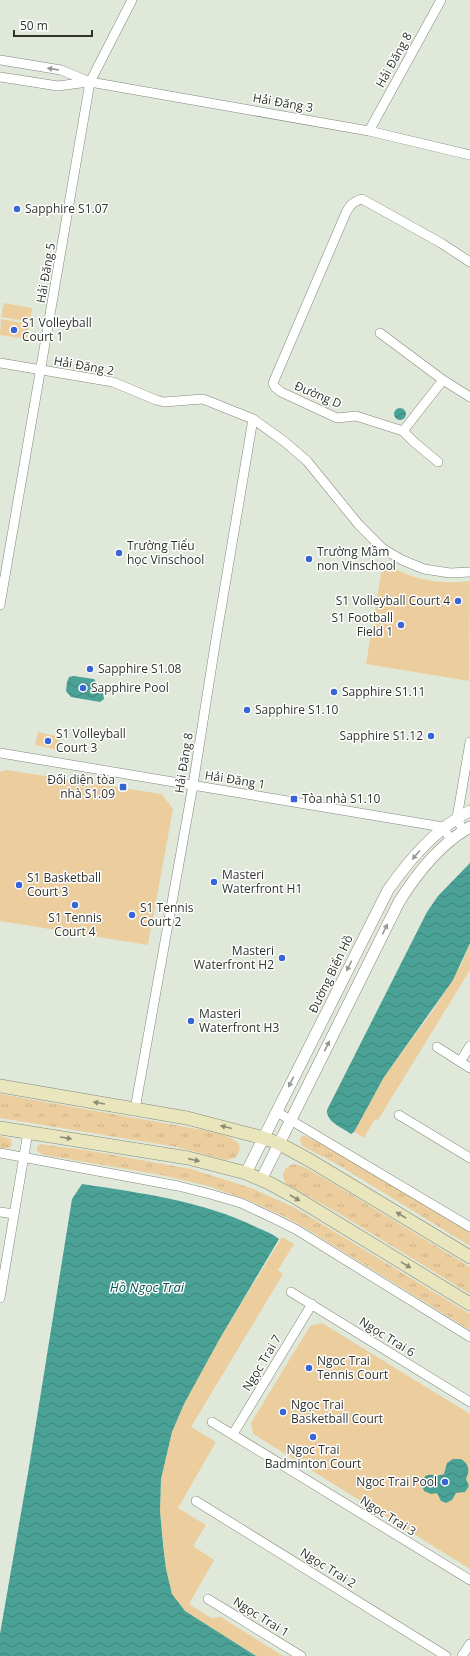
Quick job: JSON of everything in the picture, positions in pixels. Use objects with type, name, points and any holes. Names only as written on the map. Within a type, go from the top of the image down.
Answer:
[{"type":"main road","points":[[0,1086],[187,1118],[278,1143],[311,1161],[470,1257]]},
{"type":"main road","points":[[0,1128],[188,1158],[246,1174],[293,1196],[470,1304]]},
{"type":"street","name":"Hải Đăng 5","points":[[0,605],[90,82],[132,0]]},
{"type":"street","name":"Hải Đăng 8","points":[[369,131],[441,0]]},
{"type":"street","name":"Hải Đăng 3","points":[[0,60],[61,70],[90,82],[369,131],[470,155]]},
{"type":"street","name":"Hải Đăng 3","points":[[0,77],[58,86],[90,82]]},
{"type":"street","name":"Đường D","points":[[438,462],[414,442],[404,431],[356,416],[337,418],[281,392],[273,383],[349,206],[354,201],[362,199],[441,243],[470,262]]},
{"type":"street","points":[[380,333],[443,380],[470,398]]},
{"type":"street","name":"Hải Đăng 2","points":[[0,364],[113,382],[164,402],[202,399],[253,419],[282,440],[306,461],[359,524],[382,548],[402,560],[424,569],[450,573],[470,572]]},
{"type":"street","points":[[404,431],[443,380]]},
{"type":"street","name":"Hải Đăng 8","points":[[135,1109],[193,785],[253,419]]},
{"type":"street","points":[[261,1180],[290,1118],[399,902],[430,861],[451,840],[467,829],[457,818],[470,742]]},
{"type":"street","name":"Hải Đăng 1","points":[[0,753],[443,827]]},
{"type":"street","name":"Đường Biển Hồ","points":[[246,1174],[383,899],[398,877],[416,855],[443,827],[470,811]]},
{"type":"street","points":[[443,827],[451,840]]},
{"type":"street","points":[[460,1062],[470,1046]]},
{"type":"street","points":[[437,1047],[470,1068]]},
{"type":"street","points":[[277,1112],[290,1118],[470,1227]]},
{"type":"street","points":[[399,1115],[470,1158]]},
{"type":"street","points":[[0,1298],[28,1132]]},
{"type":"street","points":[[0,1153],[178,1186],[241,1203],[275,1218],[297,1230],[470,1337]]},
{"type":"street","points":[[0,1212],[14,1214]]},
{"type":"street","name":"Ngọc Trai 6","points":[[291,1292],[470,1402]]},
{"type":"street","name":"Ngọc Trai 7","points":[[233,1434],[312,1304]]},
{"type":"street","name":"Ngọc Trai 3","points":[[212,1422],[470,1580]]},
{"type":"street","name":"Ngọc Trai 2","points":[[196,1501],[446,1656]]},
{"type":"street","name":"Ngọc Trai 1","points":[[208,1599],[301,1656]]},
{"type":"street","points":[[462,1656],[470,1644]]},
{"type":"green space","points":[[4,303],[32,308],[30,322],[1,317]]},
{"type":"green space","name":"S1 Volleyball Court 1","points":[[1,319],[29,324],[27,339],[0,335]]},
{"type":"green space","points":[[383,562],[405,573],[425,580],[446,582],[470,581],[469,681],[366,664]]},
{"type":"green space","name":"S1 Volleyball Court 3","points":[[38,732],[60,737],[58,750],[35,745]]},
{"type":"green space","points":[[6,770],[162,794],[173,809],[148,945],[0,921],[0,772]]},
{"type":"green space","points":[[470,943],[470,970],[378,1120],[375,1119],[364,1138],[354,1132],[384,1077],[434,1009],[460,967]]},
{"type":"green space","points":[[0,1094],[216,1133],[236,1141],[239,1146],[239,1151],[235,1158],[226,1160],[177,1147],[0,1118]]},
{"type":"green space","points":[[0,1136],[11,1139],[12,1146],[9,1148],[0,1148]]},
{"type":"green space","points":[[305,1136],[339,1152],[470,1232],[470,1246],[337,1164],[302,1146],[300,1140],[301,1137]]},
{"type":"green space","points":[[40,1144],[91,1151],[191,1169],[251,1188],[293,1207],[470,1314],[470,1330],[305,1228],[248,1200],[208,1186],[161,1175],[44,1155],[37,1151],[37,1146]]},
{"type":"green space","points":[[294,1164],[304,1167],[329,1181],[470,1267],[470,1294],[340,1214],[286,1184],[283,1175],[285,1169]]},
{"type":"green space","points":[[282,1237],[294,1244],[278,1270],[283,1274],[191,1427],[216,1442],[178,1508],[206,1525],[193,1546],[214,1560],[189,1604],[211,1618],[221,1617],[283,1656],[256,1656],[185,1611],[172,1594],[166,1569],[160,1511],[161,1479],[172,1432],[184,1404],[219,1340]]},
{"type":"green space","points":[[322,1323],[470,1414],[470,1569],[253,1434],[251,1423],[310,1326]]},
{"type":"water","points":[[398,408],[402,408],[406,414],[402,420],[398,420],[394,416],[394,412]]},
{"type":"water","name":"Sapphire Pool","points":[[73,676],[94,679],[103,693],[104,699],[100,702],[71,697],[66,691],[69,677]]},
{"type":"water","points":[[470,863],[470,943],[453,980],[384,1077],[354,1132],[351,1134],[329,1118],[327,1110],[427,912],[438,896]]},
{"type":"water","name":"Hồ Ngọc Trai","points":[[82,1184],[172,1199],[216,1211],[269,1233],[279,1239],[219,1340],[184,1404],[172,1432],[161,1479],[160,1511],[163,1544],[166,1569],[172,1594],[185,1611],[256,1656],[0,1656],[0,1634],[29,1467],[72,1199]]},
{"type":"water","name":"Ngoc Trai Pool","points":[[453,1459],[461,1459],[466,1463],[468,1473],[466,1479],[469,1486],[465,1492],[456,1493],[452,1500],[446,1503],[441,1501],[437,1493],[431,1494],[424,1491],[421,1483],[425,1476],[444,1474],[447,1463]]},
{"type":"place","name":"Sapphire S1.07","points":[[17,209]]},
{"type":"place","name":"S1 Volleyball Court 1","points":[[14,330]]},
{"type":"place","name":"Trường Tiểu học Vinschool","points":[[119,553]]},
{"type":"place","name":"Trường Mầm non Vinschool","points":[[309,559]]},
{"type":"place","name":"S1 Volleyball Court 4","points":[[458,601]]},
{"type":"place","name":"S1 Football Field 1","points":[[401,625]]},
{"type":"place","name":"Sapphire S1.08","points":[[90,669]]},
{"type":"place","name":"Sapphire Pool","points":[[83,688]]},
{"type":"place","name":"Sapphire S1.11","points":[[334,692]]},
{"type":"place","name":"Sapphire S1.10","points":[[247,710]]},
{"type":"place","name":"Sapphire S1.12","points":[[431,736]]},
{"type":"place","name":"S1 Volleyball Court 3","points":[[48,741]]},
{"type":"place","name":"Đối diện tòa nhà S1.09","points":[[123,787]]},
{"type":"place","name":"Tòa nhà S1.10","points":[[294,799]]},
{"type":"place","name":"Masteri Waterfront H1","points":[[214,882]]},
{"type":"place","name":"S1 Basketball Court 3","points":[[19,885]]},
{"type":"place","name":"S1 Tennis Court 4","points":[[75,905]]},
{"type":"place","name":"S1 Tennis Court 2","points":[[132,915]]},
{"type":"place","name":"Masteri Waterfront H2","points":[[282,958]]},
{"type":"place","name":"Masteri Waterfront H3","points":[[191,1021]]},
{"type":"place","name":"Ngoc Trai Tennis Court","points":[[309,1368]]},
{"type":"place","name":"Ngọc Trai Basketball Court","points":[[283,1412]]},
{"type":"place","name":"Ngoc Trai Badminton Court","points":[[313,1437]]},
{"type":"place","name":"Ngoc Trai Pool","points":[[445,1482]]}]
